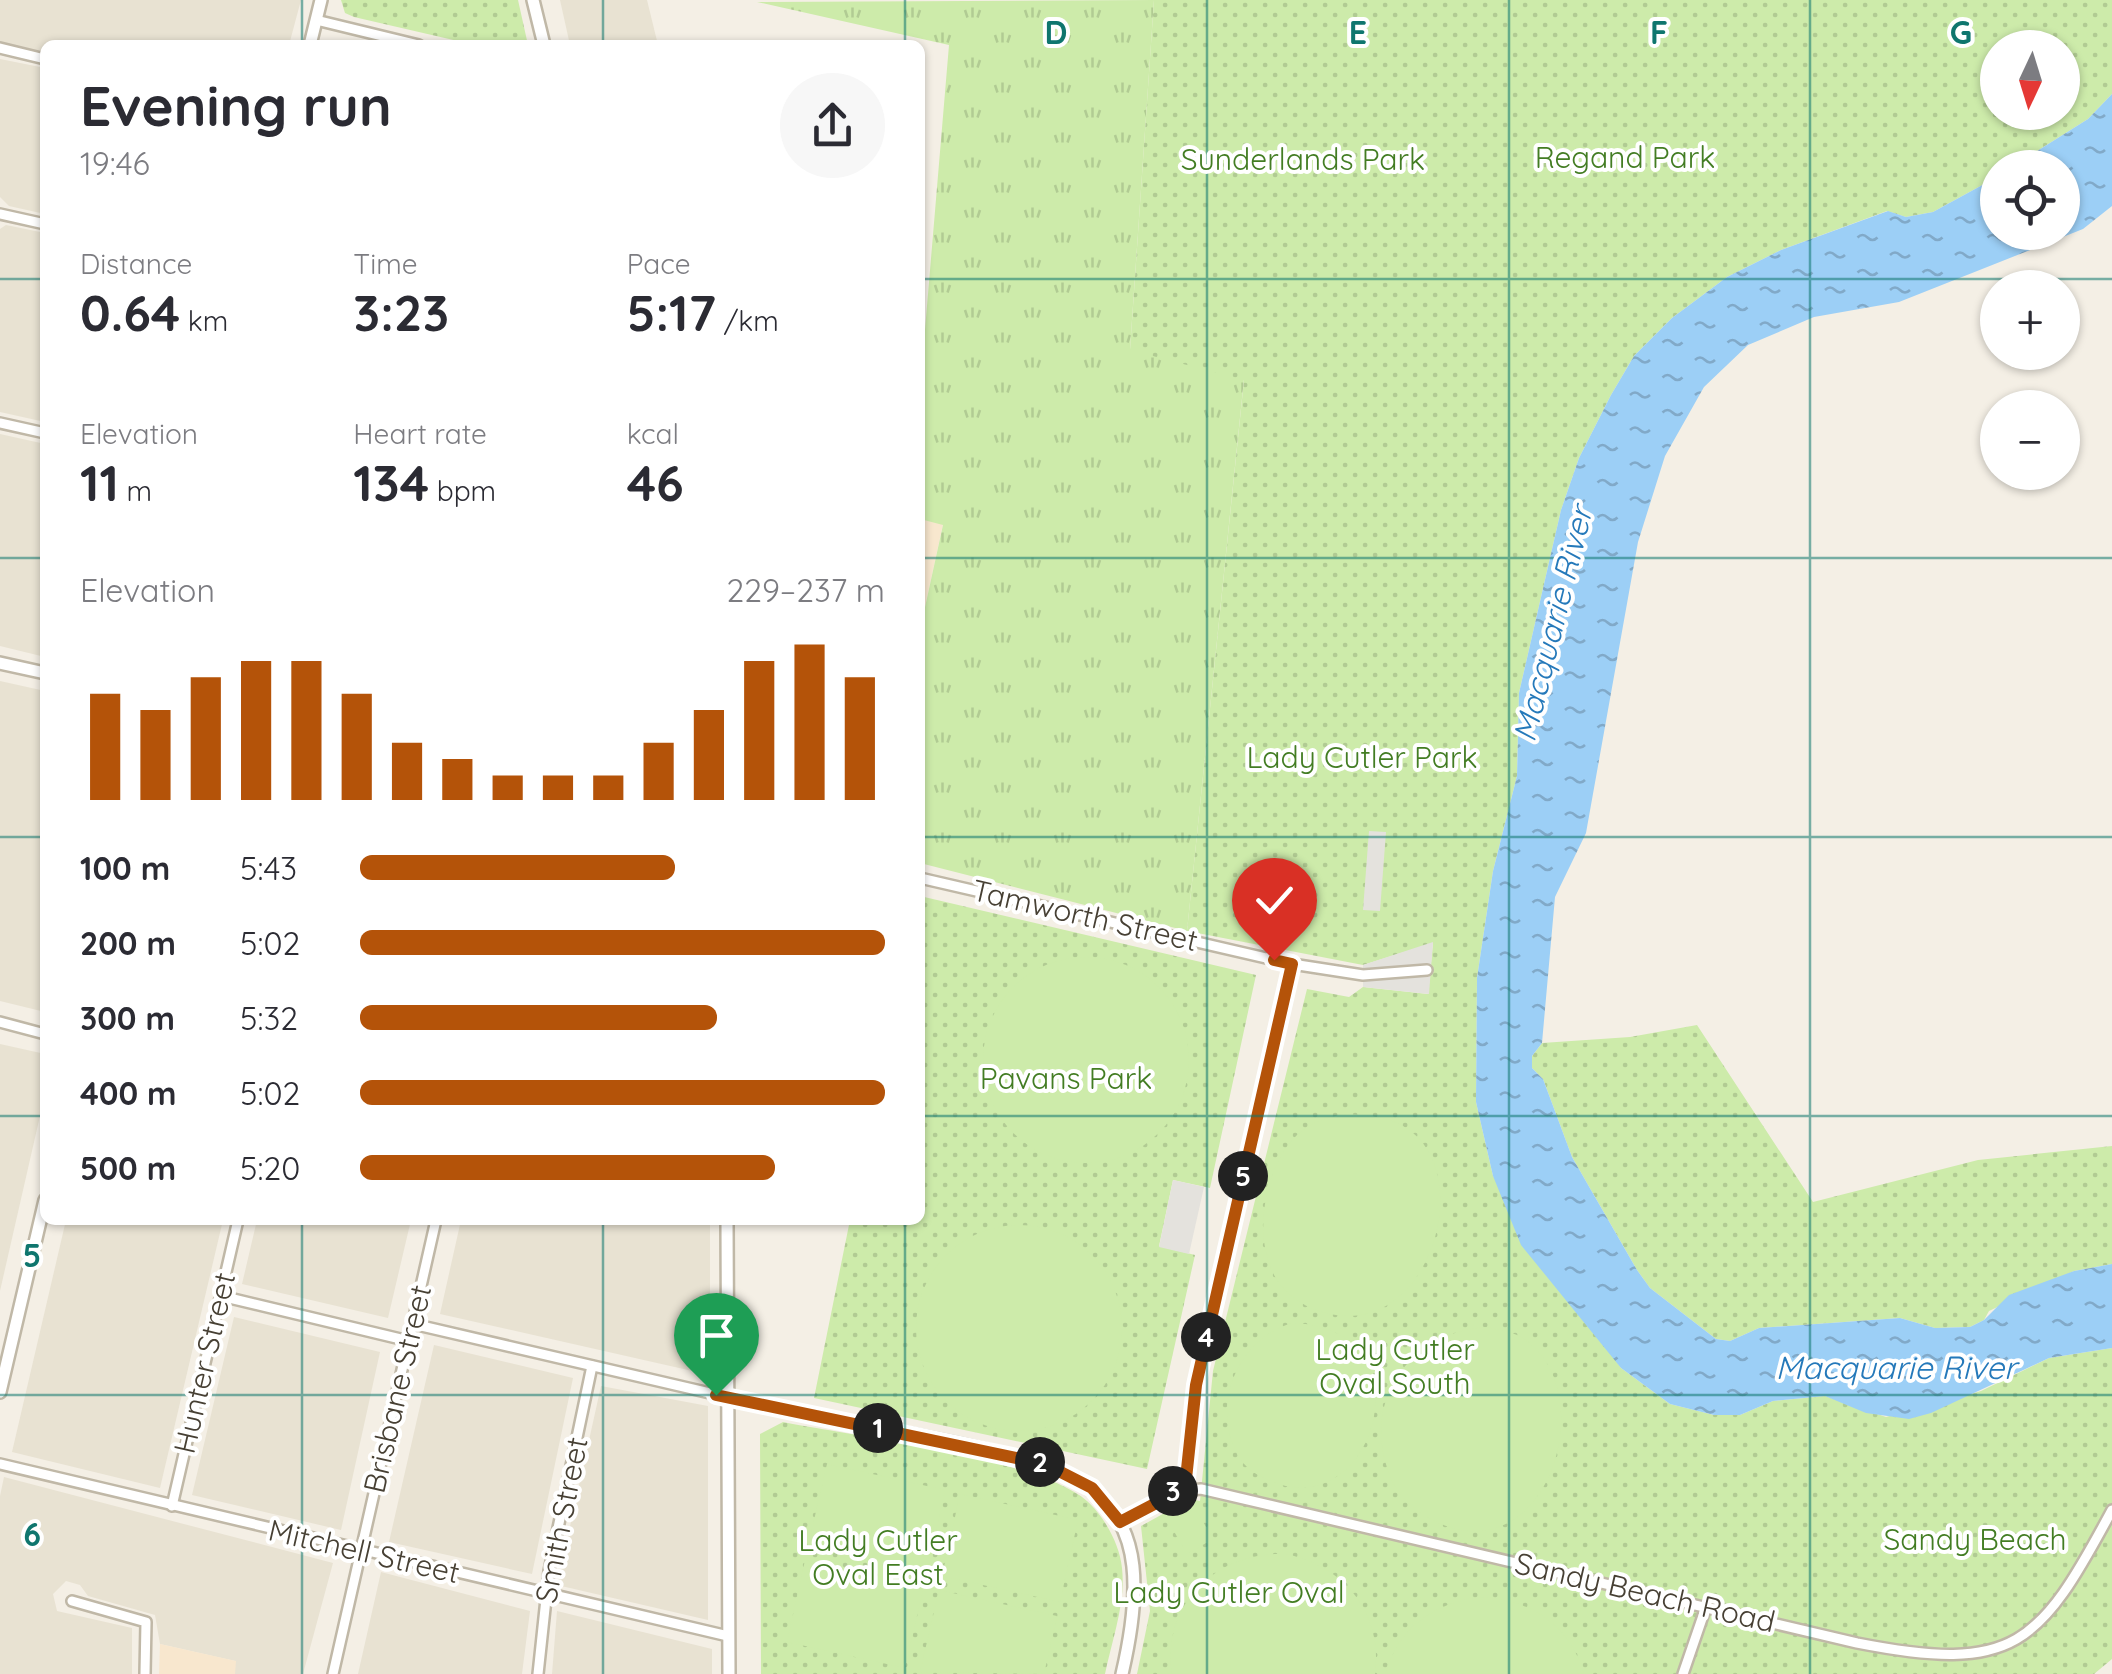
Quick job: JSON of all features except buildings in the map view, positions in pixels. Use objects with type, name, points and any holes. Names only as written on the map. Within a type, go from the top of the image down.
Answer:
[{"type":"street","points":[[311,40],[321,0]]},
{"type":"street","points":[[533,0],[543,40]]},
{"type":"street","points":[[316,20],[398,40]]},
{"type":"street","points":[[0,48],[40,57]]},
{"type":"street","points":[[0,214],[40,223]]},
{"type":"street","points":[[0,423],[40,432]]},
{"type":"street","points":[[0,663],[40,672]]},
{"type":"street","name":"Tamworth Street","points":[[925,879],[1292,964],[1363,975],[1427,970]]},
{"type":"street","points":[[1120,1522],[1185,1488],[1196,1385],[1292,964]]},
{"type":"street","points":[[0,1022],[40,1033]]},
{"type":"street","points":[[0,1392],[40,1220]]},
{"type":"street","name":"Hunter Street","points":[[172,1506],[237,1225]]},
{"type":"street","name":"Brisbane Street","points":[[333,1674],[435,1225]]},
{"type":"street","points":[[727,1225],[729,1674]]},
{"type":"street","points":[[221,1296],[409,1341]]},
{"type":"street","points":[[413,1324],[728,1398],[1045,1464],[1092,1488],[1120,1522],[1137,1575],[1134,1618],[1122,1674]]},
{"type":"street","name":"Smith Street","points":[[538,1674],[546,1596],[592,1366]]},
{"type":"street","name":"Mitchell Street","points":[[0,1464],[728,1636]]},
{"type":"street","name":"Sandy Beach Road","points":[[1185,1488],[1925,1656],[1955,1659],[1984,1654],[2026,1633],[2058,1602],[2112,1510]]},
{"type":"street","points":[[72,1601],[146,1622],[145,1674]]},
{"type":"street","points":[[1683,1674],[1706,1607]]},
{"type":"shaded area","points":[[0,0],[301,0],[290,40],[40,40],[40,53],[0,43]]},
{"type":"shaded area","points":[[560,0],[647,0],[657,40],[569,40]]},
{"type":"shaded area","points":[[0,59],[40,67],[40,213],[9,206],[0,197]]},
{"type":"shaded area","points":[[6,225],[40,232],[40,421],[0,412],[0,229]]},
{"type":"shaded area","points":[[0,434],[40,443],[40,656],[0,646]]},
{"type":"shaded area","points":[[925,520],[943,524],[925,607]]},
{"type":"shaded area","points":[[0,681],[40,690],[40,1011],[0,1001]]},
{"type":"shaded area","points":[[1369,831],[1386,832],[1380,911],[1363,910]]},
{"type":"shaded area","points":[[1433,942],[1429,994],[1363,987],[1363,965]]},
{"type":"shaded area","points":[[0,1044],[40,1053],[40,1116],[0,1291]]},
{"type":"shaded area","points":[[1173,1180],[1204,1187],[1189,1254],[1159,1247]]},
{"type":"shaded area","points":[[65,1225],[222,1225],[160,1488],[12,1452]]},
{"type":"shaded area","points":[[256,1225],[410,1225],[388,1318],[242,1284]]},
{"type":"shaded area","points":[[460,1225],[710,1225],[710,1375],[440,1314]]},
{"type":"shaded area","points":[[234,1317],[380,1352],[341,1530],[192,1495]]},
{"type":"shaded area","points":[[434,1345],[573,1378],[532,1574],[389,1542]]},
{"type":"shaded area","points":[[601,1386],[708,1406],[708,1620],[557,1585]]},
{"type":"shaded area","points":[[4,1477],[333,1563],[303,1674],[235,1674],[235,1661],[160,1644],[155,1615],[88,1596],[80,1585],[66,1581],[53,1594],[57,1611],[132,1628],[132,1674],[0,1674],[0,1496]]},
{"type":"shaded area","points":[[381,1572],[530,1611],[522,1674],[358,1674]]},
{"type":"shaded area","points":[[557,1611],[712,1649],[712,1674],[552,1674]]},
{"type":"shaded area","points":[[160,1644],[236,1661],[235,1674],[159,1674]]},
{"type":"green space","points":[[341,0],[518,0],[527,40],[453,40],[345,13]]},
{"type":"green space","points":[[1154,0],[1130,349],[1244,379],[1187,931],[925,864],[925,607],[943,525],[925,520],[925,330],[949,45],[757,2]]},
{"type":"green space","points":[[1154,0],[2112,0],[2112,94],[2088,119],[2080,124],[2080,30],[1980,30],[1980,130],[2071,130],[2039,150],[1980,150],[1980,186],[1933,212],[1906,217],[1887,211],[1781,250],[1727,277],[1672,318],[1634,356],[1579,458],[1561,510],[1519,693],[1517,776],[1493,871],[1477,978],[1476,1102],[1493,1176],[1621,1368],[1670,1404],[1714,1415],[1740,1415],[1773,1401],[1825,1396],[1886,1417],[1981,1391],[2049,1358],[2112,1348],[2112,1659],[2094,1674],[1137,1674],[1150,1611],[1141,1526],[1190,1499],[1200,1501],[1213,1371],[1307,989],[1349,997],[1363,987],[1428,994],[1433,943],[1363,965],[1187,931],[1244,380],[1130,350]]},
{"type":"green space","name":"Pavans Park","points":[[925,897],[1256,975],[1210,1188],[1173,1180],[1159,1246],[1195,1255],[1147,1469],[814,1398],[849,1225],[925,1225]]},
{"type":"green space","points":[[1086,957],[1125,965],[1159,987],[1181,1021],[1189,1060],[1181,1099],[1159,1133],[1125,1155],[1086,1163],[1047,1155],[1013,1133],[991,1099],[983,1060],[991,1021],[1013,987],[1047,965]]},
{"type":"green space","points":[[1697,1025],[1813,1202],[1978,1160],[2112,1146],[2112,1264],[2074,1271],[1989,1311],[1984,1320],[1970,1327],[1935,1328],[1900,1318],[1759,1328],[1730,1341],[1716,1339],[1650,1288],[1637,1270],[1572,1157],[1543,1079],[1532,1068],[1532,1056],[1542,1043],[1630,1037]]},
{"type":"green space","points":[[1345,1114],[1397,1123],[1422,1141],[1436,1168],[1440,1200],[1436,1234],[1424,1265],[1404,1292],[1378,1310],[1346,1316],[1313,1309],[1285,1290],[1274,1274],[1263,1234],[1268,1189],[1285,1150],[1308,1127]]},
{"type":"green space","points":[[1019,1225],[1058,1233],[1092,1255],[1114,1289],[1122,1328],[1114,1367],[1092,1401],[1058,1423],[1019,1431],[980,1423],[946,1401],[924,1367],[916,1328],[924,1289],[946,1255],[980,1233]]},
{"type":"green space","points":[[1292,1323],[1335,1332],[1362,1355],[1374,1386],[1373,1420],[1361,1452],[1338,1476],[1307,1487],[1270,1481],[1252,1471],[1236,1452],[1228,1426],[1230,1388],[1246,1355],[1274,1330]]},
{"type":"green space","points":[[1488,1327],[1517,1335],[1543,1358],[1558,1390],[1561,1426],[1554,1463],[1538,1496],[1513,1520],[1480,1531],[1441,1524],[1405,1499],[1391,1478],[1383,1450],[1382,1423],[1387,1398],[1414,1357],[1435,1342]]},
{"type":"green space","name":"Lady Cutler Oval East","points":[[783,1422],[987,1461],[1029,1472],[1087,1501],[1110,1532],[1122,1568],[1120,1608],[1105,1674],[761,1674],[760,1434]]},
{"type":"green space","points":[[827,1464],[945,1490],[927,1572],[808,1546]]},
{"type":"green space","points":[[960,1494],[1078,1520],[1060,1602],[942,1576]]},
{"type":"green space","points":[[1190,1499],[1213,1539],[1187,1554],[1164,1514]]},
{"type":"green space","name":"Lady Cutler Oval","points":[[1286,1554],[1326,1569],[1355,1596],[1373,1631],[1375,1674],[1172,1674],[1175,1625],[1199,1586],[1238,1562],[1261,1555]]},
{"type":"green space","points":[[805,1560],[924,1586],[905,1668],[787,1642]]},
{"type":"green space","points":[[939,1590],[1057,1616],[1044,1674],[920,1672]]},
{"type":"green space","points":[[1480,1597],[1515,1603],[1546,1618],[1569,1642],[1584,1674],[1385,1674],[1399,1643],[1420,1620],[1448,1605]]},
{"type":"water","name":"Macquarie River","points":[[2112,94],[2112,206],[2080,230],[2080,150],[2039,150],[2071,130],[2080,130],[2080,124]]},
{"type":"water","name":"Macquarie River","points":[[1980,186],[1980,250],[2030,250],[1899,302],[1814,317],[1748,345],[1704,387],[1665,456],[1638,542],[1586,833],[1555,897],[1542,1043],[1532,1056],[1532,1068],[1543,1079],[1572,1157],[1637,1270],[1650,1288],[1716,1339],[1730,1341],[1759,1328],[1900,1318],[1935,1328],[1970,1327],[1984,1320],[2009,1295],[2074,1271],[2112,1264],[2112,1348],[2049,1358],[1931,1413],[1909,1419],[1866,1413],[1825,1396],[1773,1401],[1740,1415],[1714,1415],[1670,1404],[1621,1368],[1521,1245],[1493,1176],[1476,1102],[1477,978],[1493,871],[1517,776],[1519,693],[1561,510],[1579,458],[1634,356],[1672,318],[1727,277],[1781,250],[1888,211],[1906,217],[1933,212]]},
{"type":"route","points":[[716,1395],[1045,1464],[1092,1488],[1120,1522],[1170,1492],[1185,1488],[1196,1385],[1292,964],[1274,960]]},
{"type":"park label","name":"Regand Park","points":[[1625,158]]},
{"type":"park label","name":"Sunderlands Park","points":[[1303,160]]},
{"type":"park label","name":"Lady Cutler Park","points":[[1362,758]]},
{"type":"park label","name":"Lady Cutler Oval South","points":[[1395,1367]]},
{"type":"park label","name":"Sandy Beach","points":[[1975,1540]]}]
